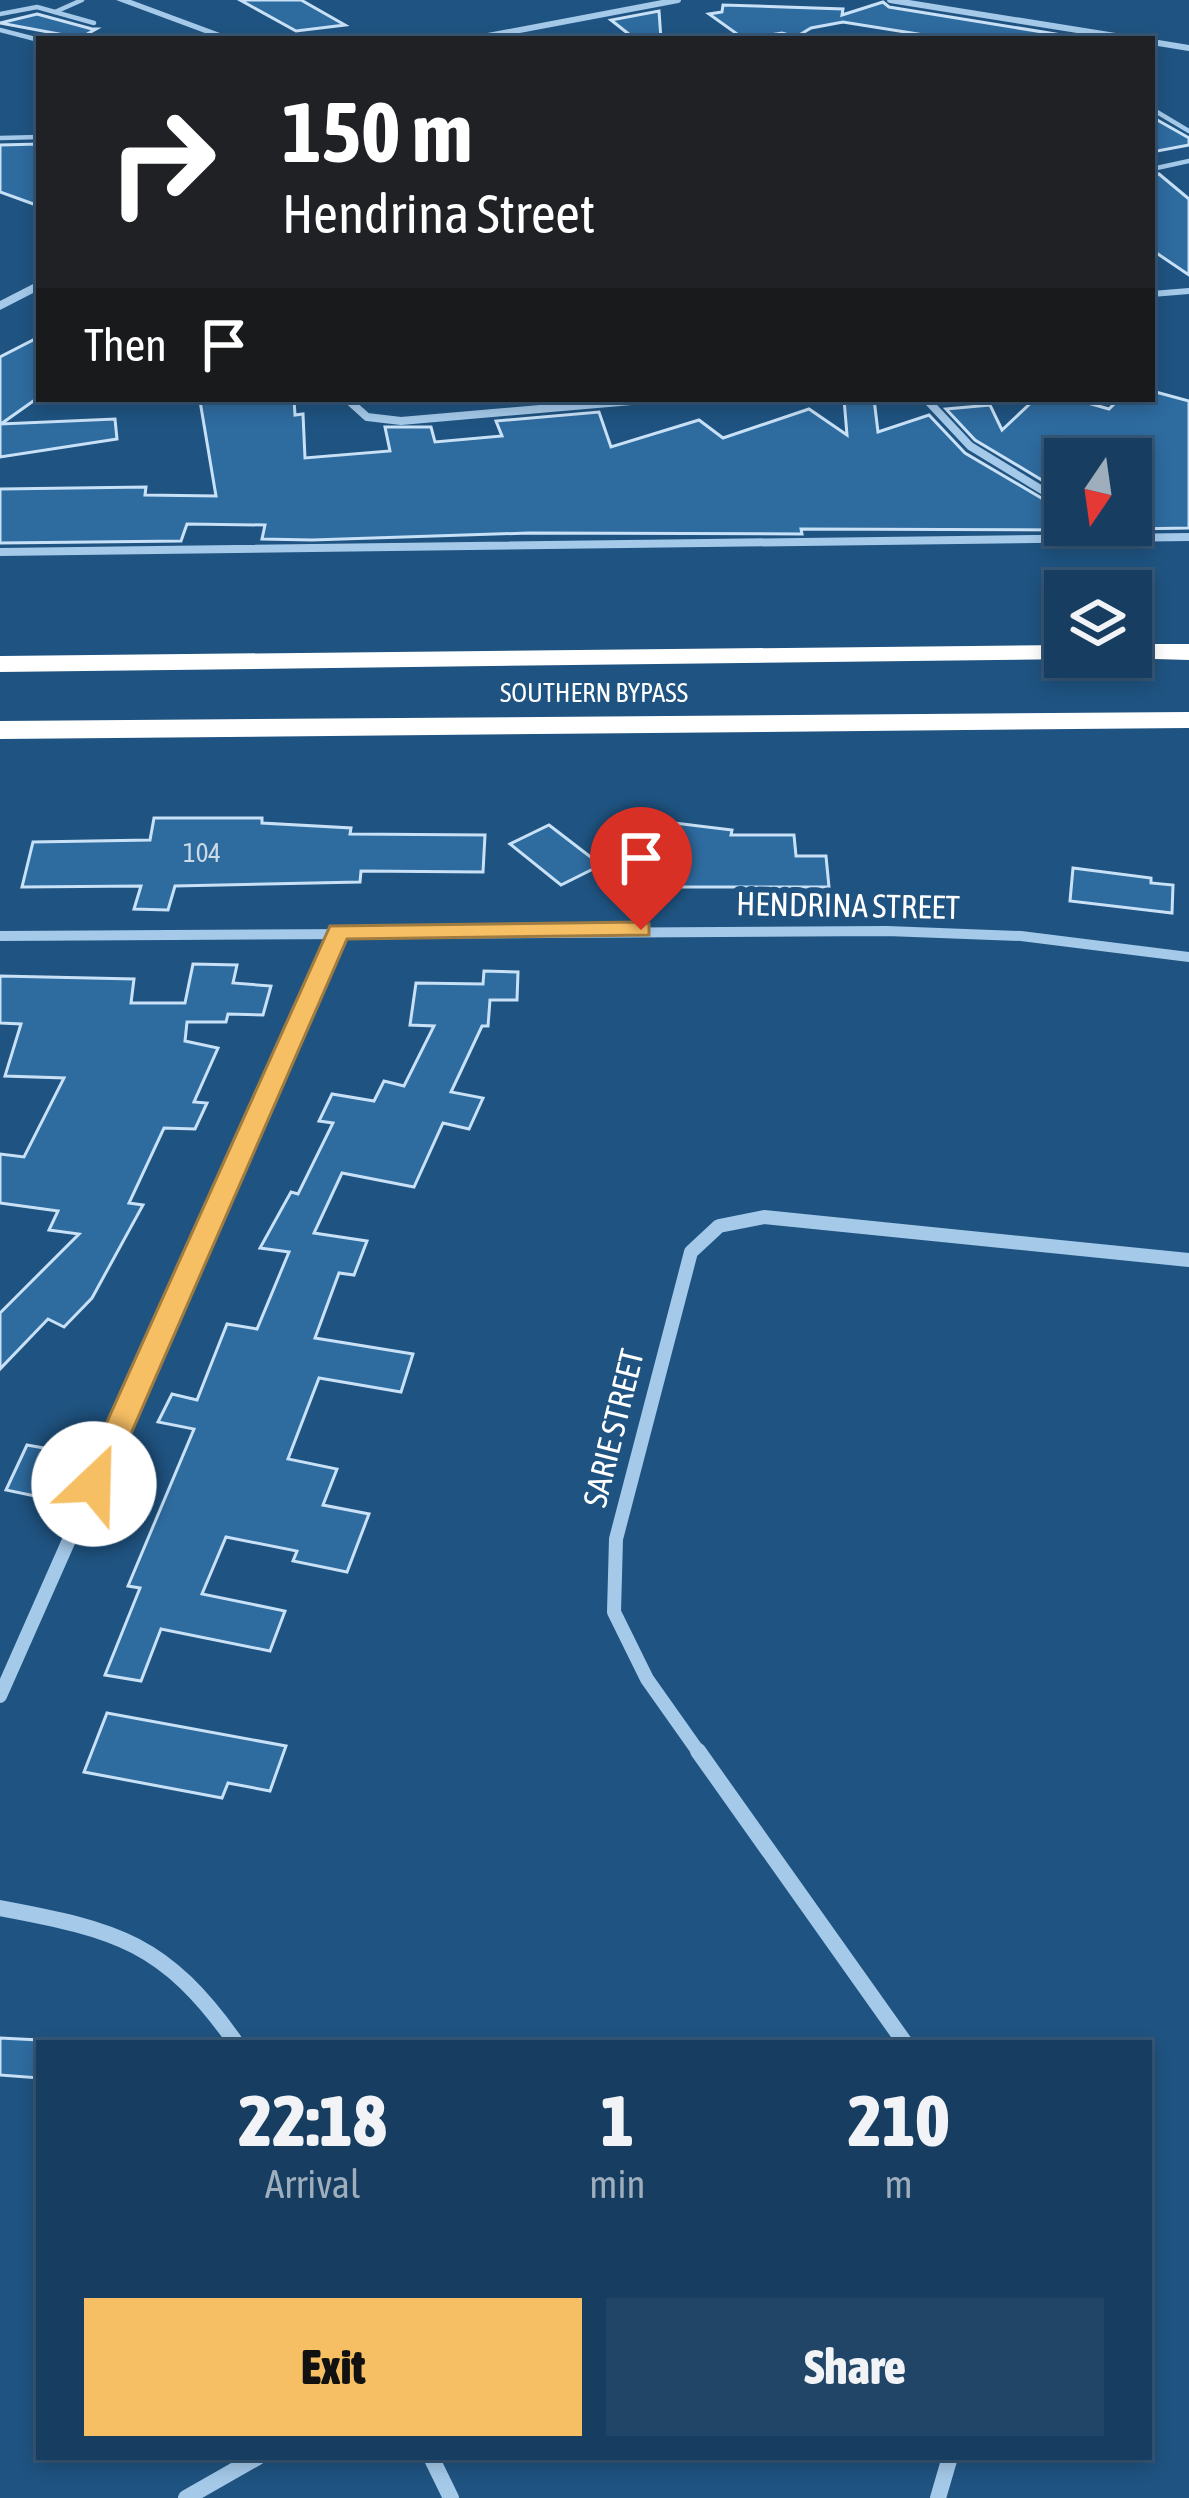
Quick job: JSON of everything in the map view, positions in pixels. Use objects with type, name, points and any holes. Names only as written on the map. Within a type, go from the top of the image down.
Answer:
[{"type":"highway","points":[[1152,652],[1189,652]]},
{"type":"highway","name":"SOUTHERN BYPASS","points":[[0,664],[1044,653]]},
{"type":"highway","name":"SOUTHERN BYPASS","points":[[0,730],[1189,720]]},
{"type":"street","points":[[122,0],[223,36]]},
{"type":"street","points":[[488,36],[679,0]]},
{"type":"street","points":[[890,0],[1115,36]]},
{"type":"street","points":[[1155,42],[1189,48]]},
{"type":"street","points":[[0,305],[36,287]]},
{"type":"street","points":[[1155,293],[1189,291]]},
{"type":"street","points":[[349,402],[358,414],[370,419],[410,421],[622,402]]},
{"type":"street","points":[[928,402],[975,447],[1044,491]]},
{"type":"street","points":[[1152,537],[1189,538]]},
{"type":"street","points":[[0,552],[1044,538]]},
{"type":"street","name":"HENDRINA STREET","points":[[0,936],[887,931],[1021,936],[1189,957]]},
{"type":"street","points":[[0,1696],[339,932]]},
{"type":"street","name":"SARIE STREET","points":[[903,2040],[647,1679],[614,1612],[616,1539],[691,1252],[719,1226],[764,1217],[1189,1260]]},
{"type":"street","points":[[0,1908],[117,1931],[160,1954],[198,1988],[234,2040]]},
{"type":"street","points":[[186,2498],[253,2460]]},
{"type":"street","points":[[432,2460],[451,2498]]},
{"type":"street","points":[[938,2498],[949,2460]]},
{"type":"lane","points":[[55,12],[82,0]]},
{"type":"lane","points":[[0,14],[29,7],[94,23]]},
{"type":"lane","points":[[0,30],[36,39]]},
{"type":"lane","points":[[1155,111],[1189,131]]},
{"type":"lane","points":[[0,138],[36,137]]},
{"type":"lane","points":[[1155,168],[1189,161]]},
{"type":"building","points":[[240,0],[301,0],[345,25],[296,31]]},
{"type":"building","points":[[883,2],[889,7],[1068,36],[930,36],[843,22],[811,28],[798,36],[740,36],[709,14],[722,12],[723,5],[843,9],[842,15]]},
{"type":"building","points":[[659,11],[661,36],[631,36],[611,20]]},
{"type":"building","points":[[37,14],[96,29],[84,36],[69,36],[0,23]]},
{"type":"building","points":[[1155,119],[1189,138],[1189,145],[1155,151]]},
{"type":"building","points":[[36,144],[36,205],[0,192],[0,145]]},
{"type":"building","points":[[1155,175],[1189,199],[1189,275],[1155,252]]},
{"type":"building","points":[[36,339],[36,399],[1,424],[115,419],[117,439],[0,457],[0,357]]},
{"type":"building","points":[[1155,392],[1189,401],[1189,528],[1152,529],[1152,438],[1044,438],[1044,481],[975,440],[946,409],[990,405],[1002,430],[1032,402],[1084,402],[1109,409],[1116,402],[1155,402]]},
{"type":"building","points":[[200,402],[294,402],[295,415],[303,414],[305,458],[390,451],[385,427],[431,427],[435,442],[502,436],[496,421],[599,412],[611,447],[699,420],[723,438],[809,409],[847,435],[844,402],[874,402],[878,432],[929,415],[965,453],[1044,500],[1044,530],[801,529],[802,534],[529,533],[312,540],[262,539],[265,525],[187,524],[181,541],[0,543],[0,489],[146,487],[145,495],[216,496]]},
{"type":"building","points":[[154,818],[262,818],[262,823],[351,828],[350,834],[485,835],[483,872],[361,871],[360,882],[175,886],[168,910],[134,909],[141,886],[22,887],[33,842],[150,840]]},
{"type":"building","points":[[658,821],[732,830],[731,835],[794,835],[796,856],[826,856],[829,887],[627,887],[627,856],[639,856],[637,837],[660,836]]},
{"type":"building","points":[[549,825],[601,865],[561,885],[510,844]]},
{"type":"building","points":[[1073,868],[1173,885],[1172,913],[1070,901]]},
{"type":"building","points":[[193,964],[237,965],[233,983],[271,986],[263,1015],[228,1014],[226,1022],[187,1022],[185,1041],[218,1048],[194,1102],[207,1103],[195,1129],[164,1128],[129,1203],[143,1205],[92,1298],[64,1327],[48,1319],[0,1369],[0,1313],[79,1234],[49,1230],[58,1211],[0,1203],[0,1154],[24,1157],[64,1078],[5,1076],[21,1024],[0,1023],[0,976],[134,979],[131,1003],[185,1003]]},
{"type":"building","points":[[484,971],[518,972],[517,1000],[490,1000],[488,1026],[482,1026],[451,1092],[483,1098],[469,1129],[443,1123],[414,1187],[342,1173],[314,1233],[367,1241],[354,1275],[339,1273],[315,1338],[413,1354],[401,1392],[319,1378],[288,1459],[337,1469],[323,1505],[369,1514],[347,1572],[293,1561],[297,1551],[226,1537],[202,1594],[285,1611],[270,1651],[161,1629],[141,1681],[105,1675],[140,1588],[128,1586],[194,1429],[158,1422],[172,1394],[197,1400],[227,1324],[257,1329],[289,1252],[260,1248],[291,1192],[298,1194],[333,1123],[319,1121],[332,1094],[374,1101],[384,1081],[404,1086],[434,1026],[410,1025],[416,983],[483,984]]},
{"type":"building","points":[[27,1445],[55,1450],[35,1496],[6,1490]]},
{"type":"building","points":[[107,1713],[286,1746],[270,1791],[228,1783],[222,1798],[84,1772]]},
{"type":"building","points":[[0,2038],[39,2040],[36,2078],[0,2075]]},
{"type":"route","points":[[94,1484],[339,932],[641,930]]}]
